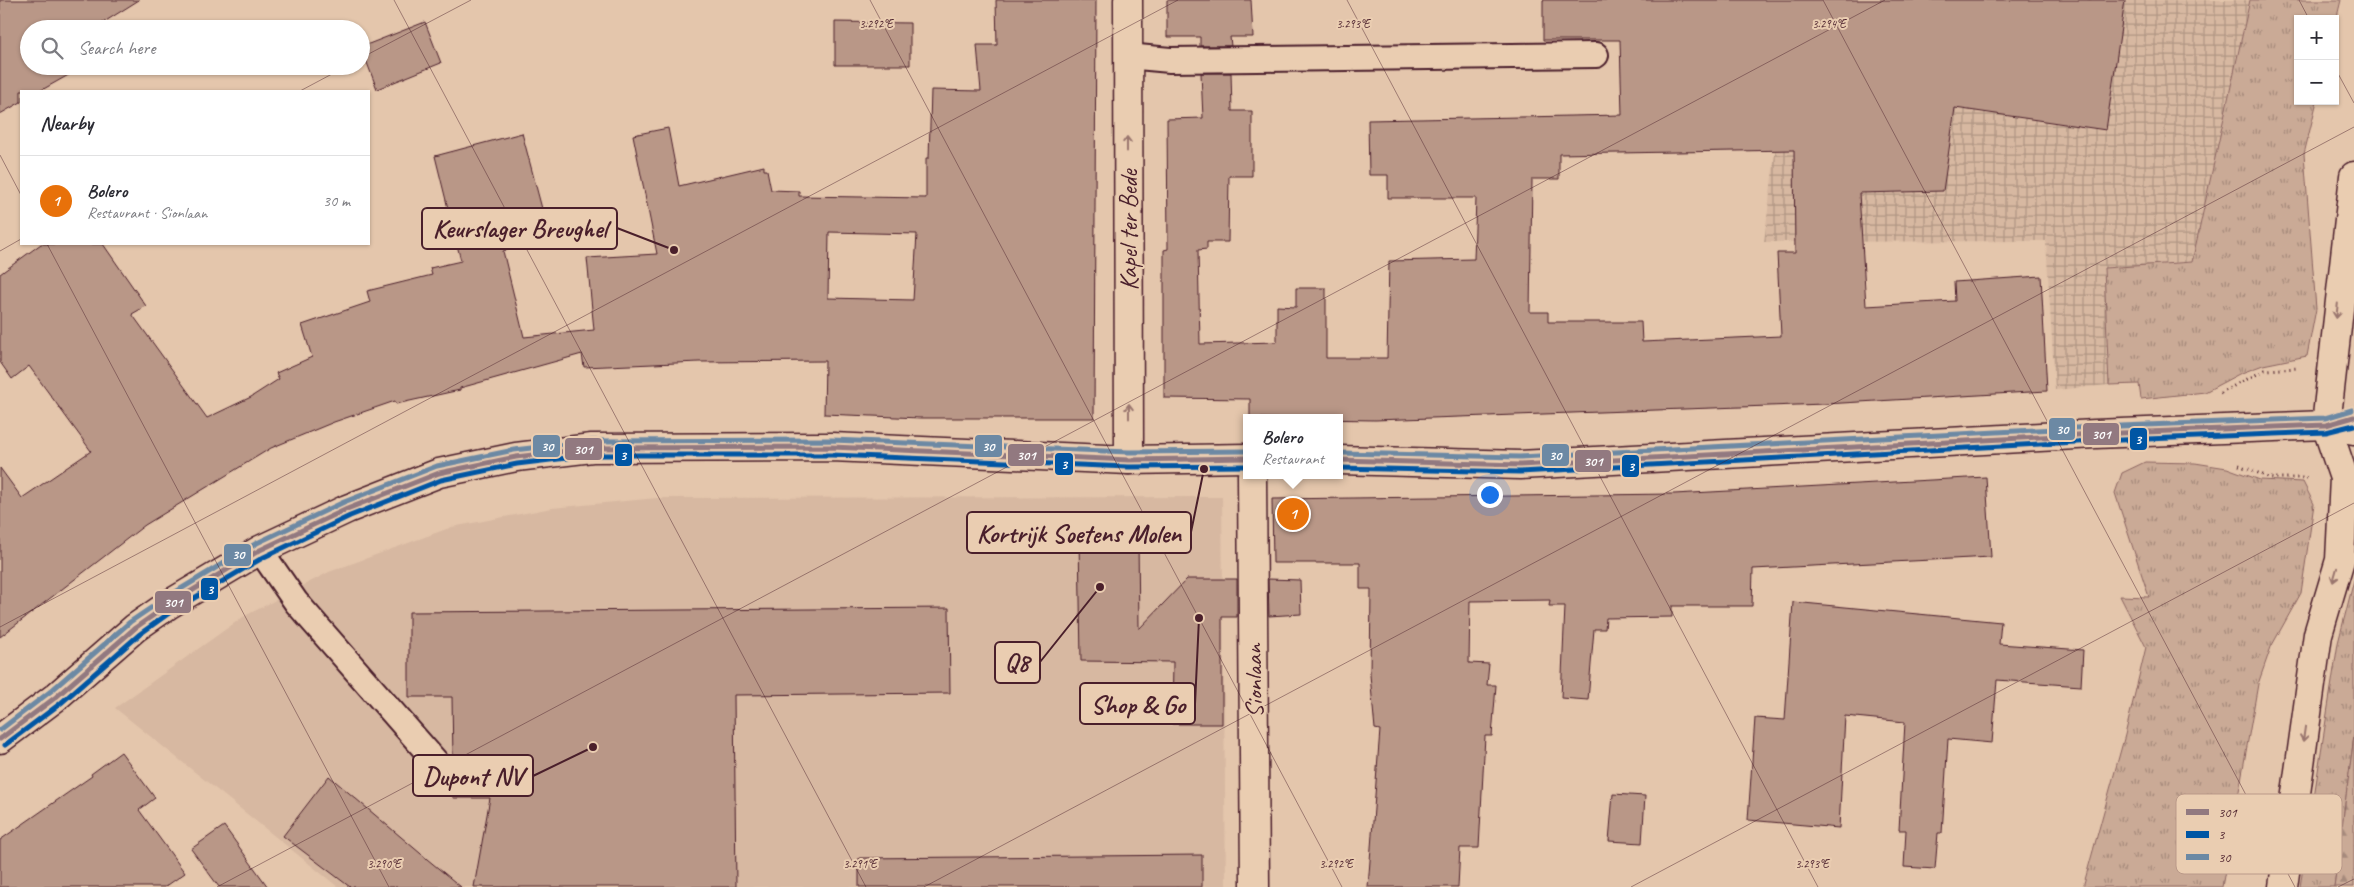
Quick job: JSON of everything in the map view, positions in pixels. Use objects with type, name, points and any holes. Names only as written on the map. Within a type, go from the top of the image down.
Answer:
[{"type":"main road","name":"Kapel ter Bede","points":[[1128,0],[1129,460]]},
{"type":"main road","points":[[2295,794],[2318,634],[2340,560],[2344,478],[2326,425],[2331,365],[2354,176]]},
{"type":"main road","points":[[2326,425],[2354,417]]},
{"type":"main road","points":[[1343,460],[1520,466],[2095,434],[2326,425],[2354,430]]},
{"type":"main road","points":[[0,739],[56,697],[135,628],[260,550],[347,509],[439,474],[516,457],[592,448],[832,447],[1129,460],[1243,458]]},
{"type":"main road","name":"Sionlaan","points":[[1252,479],[1255,887]]},
{"type":"main road","points":[[2282,887],[2284,874]]},
{"type":"lane","points":[[1127,56],[1170,60],[1596,54]]},
{"type":"lane","points":[[260,550],[296,602],[444,771]]},
{"type":"path","points":[[2217,395],[2265,370],[2331,365]]},
{"type":"shaded area","points":[[1794,0],[2250,0],[2192,262],[2104,268],[2109,385],[2055,390],[2046,241],[1764,242]]},
{"type":"shaded area","points":[[1222,497],[1226,887],[338,887],[115,708],[243,617],[329,572],[452,527],[552,508],[657,498]]},
{"type":"green space","points":[[2250,0],[2341,0],[2337,15],[2294,15],[2294,105],[2316,105],[2304,154],[2316,309],[2307,356],[2263,365],[2239,374],[2205,392],[2141,399],[2139,384],[2109,385],[2104,268],[2192,262]]},
{"type":"green space","points":[[2145,462],[2195,463],[2227,468],[2260,480],[2303,482],[2314,504],[2301,593],[2271,647],[2258,684],[2238,794],[2176,794],[2176,874],[2224,874],[2222,887],[2083,887],[2125,735],[2146,647],[2120,596],[2149,597],[2115,493],[2122,473]]},
{"type":"green space","points":[[2354,580],[2354,736],[2342,827],[2342,794],[2314,794],[2338,643]]},
{"type":"green space","points":[[2354,736],[2354,887],[2334,887],[2336,874],[2342,874],[2342,827]]},
{"type":"green space","points":[[2302,874],[2336,874],[2334,887],[2300,887]]},
{"type":"building","points":[[0,0],[139,0],[107,20],[20,20],[20,75],[69,75],[42,90],[20,90],[20,103],[0,114]]},
{"type":"building","points":[[996,0],[1096,0],[1094,418],[920,418],[824,414],[825,361],[699,362],[584,367],[582,354],[460,388],[460,390],[396,404],[395,401],[334,422],[271,448],[145,525],[0,637],[0,468],[22,498],[91,451],[29,366],[12,379],[0,362],[0,274],[40,245],[104,245],[146,306],[132,314],[207,418],[251,397],[279,379],[276,373],[312,357],[302,325],[370,302],[367,291],[432,275],[430,268],[461,261],[435,156],[522,133],[550,239],[503,251],[524,337],[594,330],[587,258],[657,254],[633,135],[668,128],[679,186],[764,166],[764,170],[767,170],[771,190],[799,191],[799,196],[926,198],[926,158],[929,158],[931,90],[981,91],[977,45],[997,45]],"holes":[[[829,232],[917,234],[913,300],[828,298]]]},
{"type":"building","points":[[1167,0],[1251,0],[1253,37],[1230,37],[1231,46],[1200,46],[1200,37],[1167,37]]},
{"type":"building","points":[[1543,0],[2125,0],[2106,130],[1955,108],[1943,191],[1859,193],[1866,306],[1955,301],[1954,282],[2041,276],[2047,391],[1825,404],[1375,420],[1343,419],[1343,414],[1250,414],[1250,399],[1164,398],[1164,250],[1168,249],[1167,119],[1203,118],[1201,73],[1231,73],[1232,111],[1252,111],[1252,176],[1229,176],[1228,242],[1207,242],[1207,249],[1198,250],[1200,344],[1277,342],[1277,306],[1296,307],[1296,288],[1326,288],[1326,358],[1387,358],[1389,261],[1474,259],[1476,198],[1388,198],[1388,175],[1369,175],[1368,120],[1622,115],[1620,40],[1543,40]],"holes":[[[1794,150],[1795,253],[1777,253],[1781,336],[1642,342],[1641,322],[1548,322],[1548,312],[1530,312],[1532,179],[1559,179],[1559,154]]]},
{"type":"building","points":[[425,22],[441,63],[377,89],[370,71],[370,43]]},
{"type":"building","points":[[835,22],[910,23],[910,65],[835,65]]},
{"type":"building","points":[[1986,477],[1991,557],[1753,569],[1752,606],[1672,606],[1672,617],[1606,618],[1605,629],[1594,629],[1588,700],[1561,698],[1565,606],[1549,606],[1550,600],[1470,601],[1469,663],[1489,664],[1487,685],[1496,685],[1492,736],[1485,736],[1479,848],[1460,848],[1458,887],[1368,887],[1380,730],[1375,729],[1370,675],[1371,589],[1360,589],[1360,563],[1273,563],[1272,499],[1674,494]]},
{"type":"building","points":[[1079,539],[1138,540],[1139,629],[1187,579],[1237,579],[1237,617],[1222,617],[1222,724],[1172,724],[1173,662],[1081,661]]},
{"type":"building","points":[[1268,579],[1300,580],[1301,614],[1269,616]]},
{"type":"building","points":[[1793,602],[2001,622],[1999,644],[2083,650],[2081,686],[1997,680],[1992,743],[1948,739],[1942,833],[1938,833],[1935,869],[1904,867],[1906,830],[1899,830],[1905,722],[1845,716],[1839,828],[1748,820],[1755,718],[1785,720]]},
{"type":"building","points":[[949,608],[950,693],[734,695],[736,887],[474,887],[490,798],[453,798],[453,782],[457,776],[458,769],[453,760],[452,697],[409,697],[409,612]]},
{"type":"building","points":[[121,752],[155,798],[139,810],[185,873],[165,887],[0,887],[0,840],[92,776],[91,774]]},
{"type":"building","points":[[329,776],[461,887],[350,887],[283,836]]},
{"type":"building","points":[[1613,794],[1645,796],[1642,843],[1609,841]]},
{"type":"building","points":[[224,826],[268,887],[219,887],[191,849]]},
{"type":"building","points":[[1202,855],[1202,887],[859,887],[859,858]]},
{"type":"transit line","name":"30","points":[[1343,453],[1520,457],[2095,427],[2325,418],[2352,410]]},
{"type":"transit line","name":"301","points":[[1343,460],[1520,465],[2095,434],[2326,425],[2354,417]]},
{"type":"transit line","name":"3","points":[[1343,468],[1520,472],[2095,441],[2326,432],[2354,425]]},
{"type":"transit line","name":"30","points":[[0,730],[51,691],[130,622],[164,599],[257,543],[344,502],[437,466],[514,450],[592,441],[832,440],[1129,452],[1243,451]]},
{"type":"transit line","name":"301","points":[[0,739],[56,697],[135,628],[168,605],[260,550],[347,509],[439,473],[516,457],[592,448],[832,447],[1129,460],[1243,458]]},
{"type":"transit line","name":"3","points":[[5,745],[61,703],[140,634],[172,611],[264,557],[350,516],[441,480],[517,464],[592,455],[832,455],[1129,467],[1243,466]]},
{"type":"place","name":"Keurslager Breughel","points":[[674,250]]},
{"type":"place","name":"Kortrijk Soetens Molen","points":[[1204,469]]},
{"type":"place","name":"Bolero","points":[[1293,514]]},
{"type":"place","name":"Q8","points":[[1100,587]]},
{"type":"place","name":"Shop & Go","points":[[1199,618]]},
{"type":"place","name":"Dupont NV","points":[[593,747]]}]
